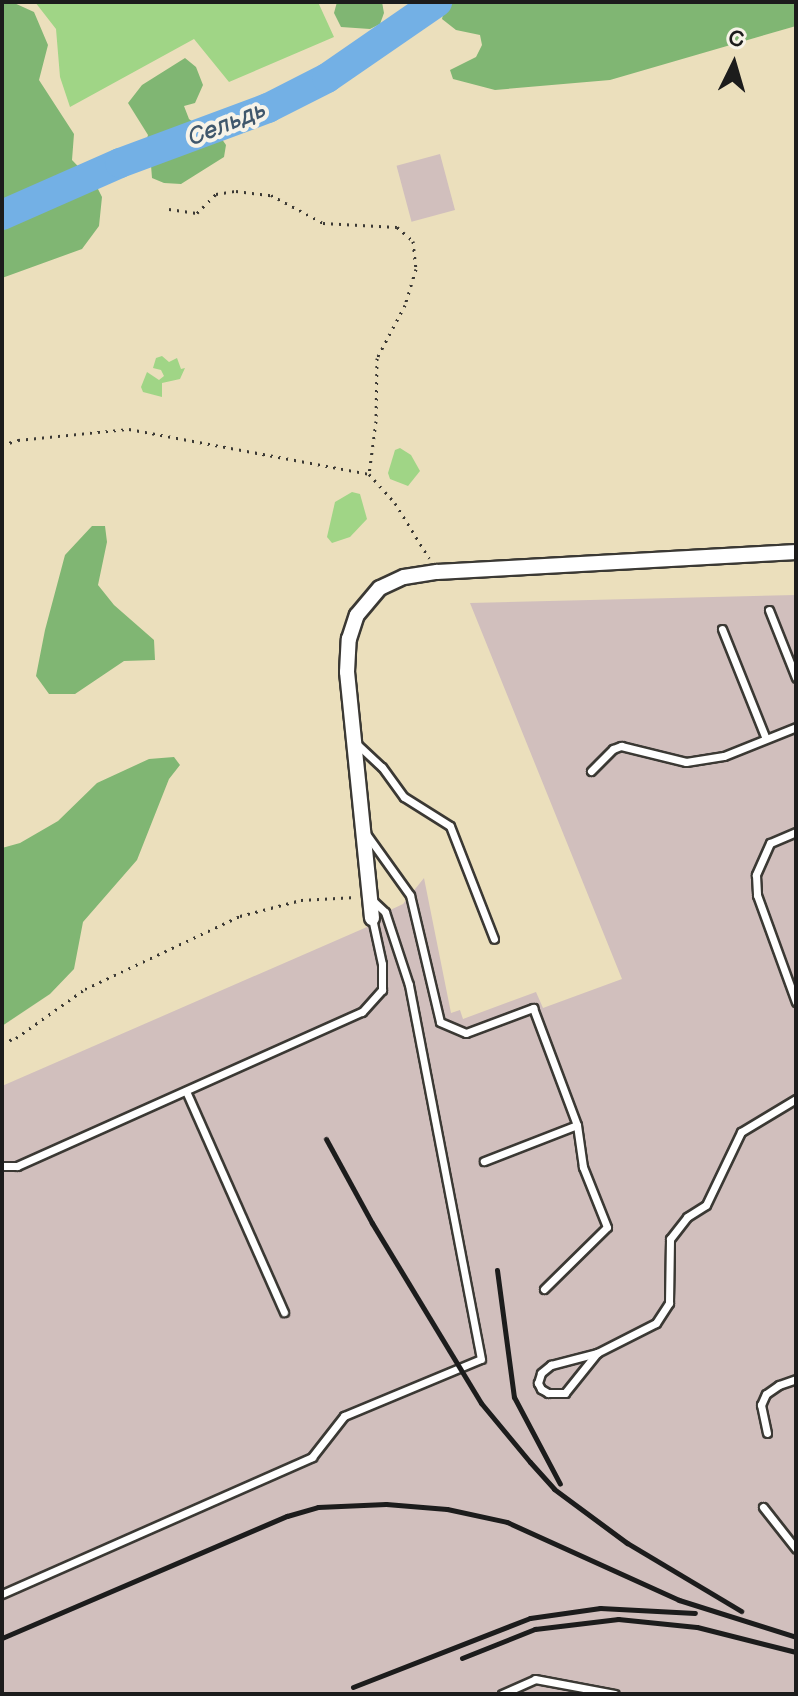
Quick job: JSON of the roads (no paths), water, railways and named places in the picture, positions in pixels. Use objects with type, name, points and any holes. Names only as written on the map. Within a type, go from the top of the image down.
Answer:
[{"type":"street","points":[[372,918],[347,672],[349,639],[357,615],[380,588],[404,577],[437,572],[796,552]]},
{"type":"lane","points":[[769,610],[796,678]]},
{"type":"lane","points":[[722,629],[766,739]]},
{"type":"lane","points":[[591,771],[613,749],[621,746],[686,762],[724,756],[796,727]]},
{"type":"lane","points":[[352,740],[382,767],[404,797],[450,826],[494,939]]},
{"type":"lane","points":[[361,827],[410,895],[440,1022],[466,1033],[533,1008],[577,1125],[583,1167],[607,1227],[544,1289]]},
{"type":"lane","points":[[796,832],[770,843],[756,875],[757,895],[796,1002]]},
{"type":"lane","points":[[2,1594],[312,1457],[344,1416],[481,1359],[409,985],[385,912],[368,897]]},
{"type":"lane","points":[[2,1166],[17,1166],[362,1012],[382,990],[382,964],[372,918]]},
{"type":"lane","points":[[186,1091],[284,1312]]},
{"type":"lane","points":[[597,1353],[565,1393],[548,1393],[541,1389],[538,1383],[541,1373],[551,1365],[597,1353],[656,1323],[664,1312],[671,1288],[670,1239],[687,1217],[706,1205],[741,1132],[796,1099]]},
{"type":"lane","points":[[484,1161],[577,1125]]},
{"type":"lane","points":[[767,1433],[761,1405],[766,1394],[796,1379]]},
{"type":"lane","points":[[763,1507],[796,1549]]},
{"type":"lane","points":[[502,1694],[535,1679],[615,1694]]},
{"type":"waterway","name":"Сельдь","points":[[2,215],[120,163],[268,108],[327,78],[437,2]]},
{"type":"railway","points":[[326,1139],[372,1223],[481,1403],[530,1462],[554,1489],[627,1543],[741,1611]]},
{"type":"railway","points":[[497,1270],[514,1397],[560,1484]]},
{"type":"railway","points":[[2,1638],[287,1516],[318,1507],[386,1504],[447,1509],[507,1522],[679,1600],[796,1637]]},
{"type":"railway","points":[[353,1687],[530,1618],[600,1608],[695,1613]]},
{"type":"railway","points":[[462,1658],[535,1629],[618,1619],[697,1627],[796,1652]]}]
